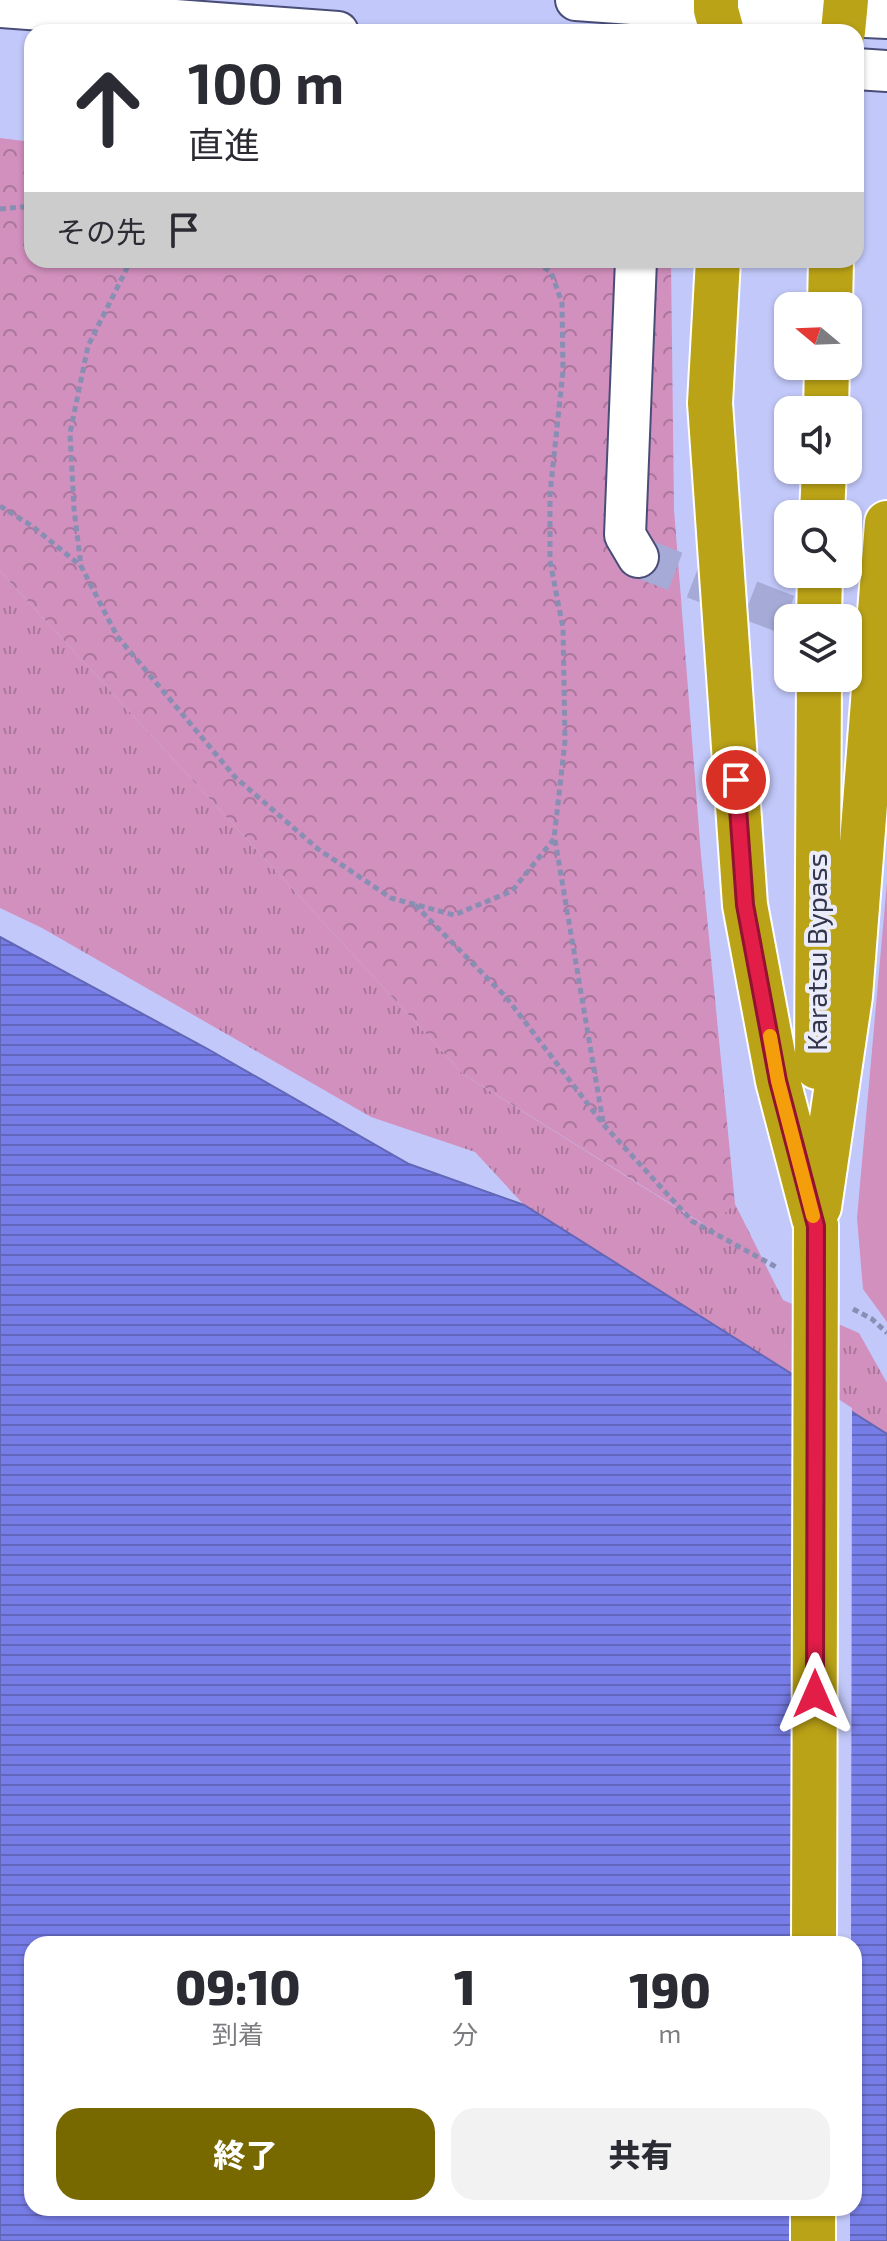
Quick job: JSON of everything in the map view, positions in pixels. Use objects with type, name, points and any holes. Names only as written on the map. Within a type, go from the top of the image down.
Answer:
[{"type":"highway","points":[[844,24],[846,0]]},
{"type":"highway","points":[[718,268],[710,403],[745,905],[778,1081],[816,1226]]},
{"type":"highway","points":[[830,292],[831,268]]},
{"type":"highway","points":[[814,1936],[816,1226],[850,996],[887,523]]},
{"type":"highway","name":"Karatsu Bypass","points":[[816,1226],[819,692]]},
{"type":"highway","points":[[813,2216],[813,2241]]},
{"type":"street","points":[[576,0],[718,14],[887,18]]},
{"type":"street","points":[[0,7],[230,24]]},
{"type":"street","points":[[864,70],[887,71]]},
{"type":"street","points":[[636,268],[625,535],[638,557]]},
{"type":"path","points":[[0,209],[24,207]]},
{"type":"path","points":[[127,268],[88,346],[70,433],[81,566],[117,636],[235,777],[318,849],[391,898],[454,915],[512,891],[554,839]]},
{"type":"path","points":[[544,268],[551,272],[562,303],[563,371],[550,494],[550,561],[563,628],[565,741],[554,839],[603,1124]]},
{"type":"path","points":[[0,506],[32,526],[81,566]]},
{"type":"path","points":[[415,905],[506,997],[603,1124],[692,1221]]},
{"type":"green space","points":[[0,138],[24,141],[24,268],[671,268],[674,509],[701,855],[735,1204],[708,1227],[463,1074],[0,571]]},
{"type":"green space","points":[[0,571],[463,1074],[707,1227],[735,1204],[783,1300],[859,1333],[887,1383],[887,1434],[524,1205],[475,1152],[371,1117],[42,928],[0,908]]},
{"type":"green space","points":[[887,882],[887,1322],[863,1289],[857,1218]]},
{"type":"shaded area","points":[[0,937],[206,1048],[409,1164],[524,1205],[887,1434],[887,2241],[0,2241]]},
{"type":"pier","points":[[794,1370],[852,1408],[851,1936],[792,1936]]},
{"type":"pier","points":[[791,2216],[850,2216],[850,2241],[791,2241]]},
{"type":"tunnel","points":[[638,557],[774,610]]},
{"type":"tunnel","points":[[862,643],[887,653]]},
{"type":"slow traffic","points":[[770,1036],[778,1081],[813,1216]]},
{"type":"route","points":[[736,780],[745,905],[778,1081],[816,1226],[815,1694]]}]
